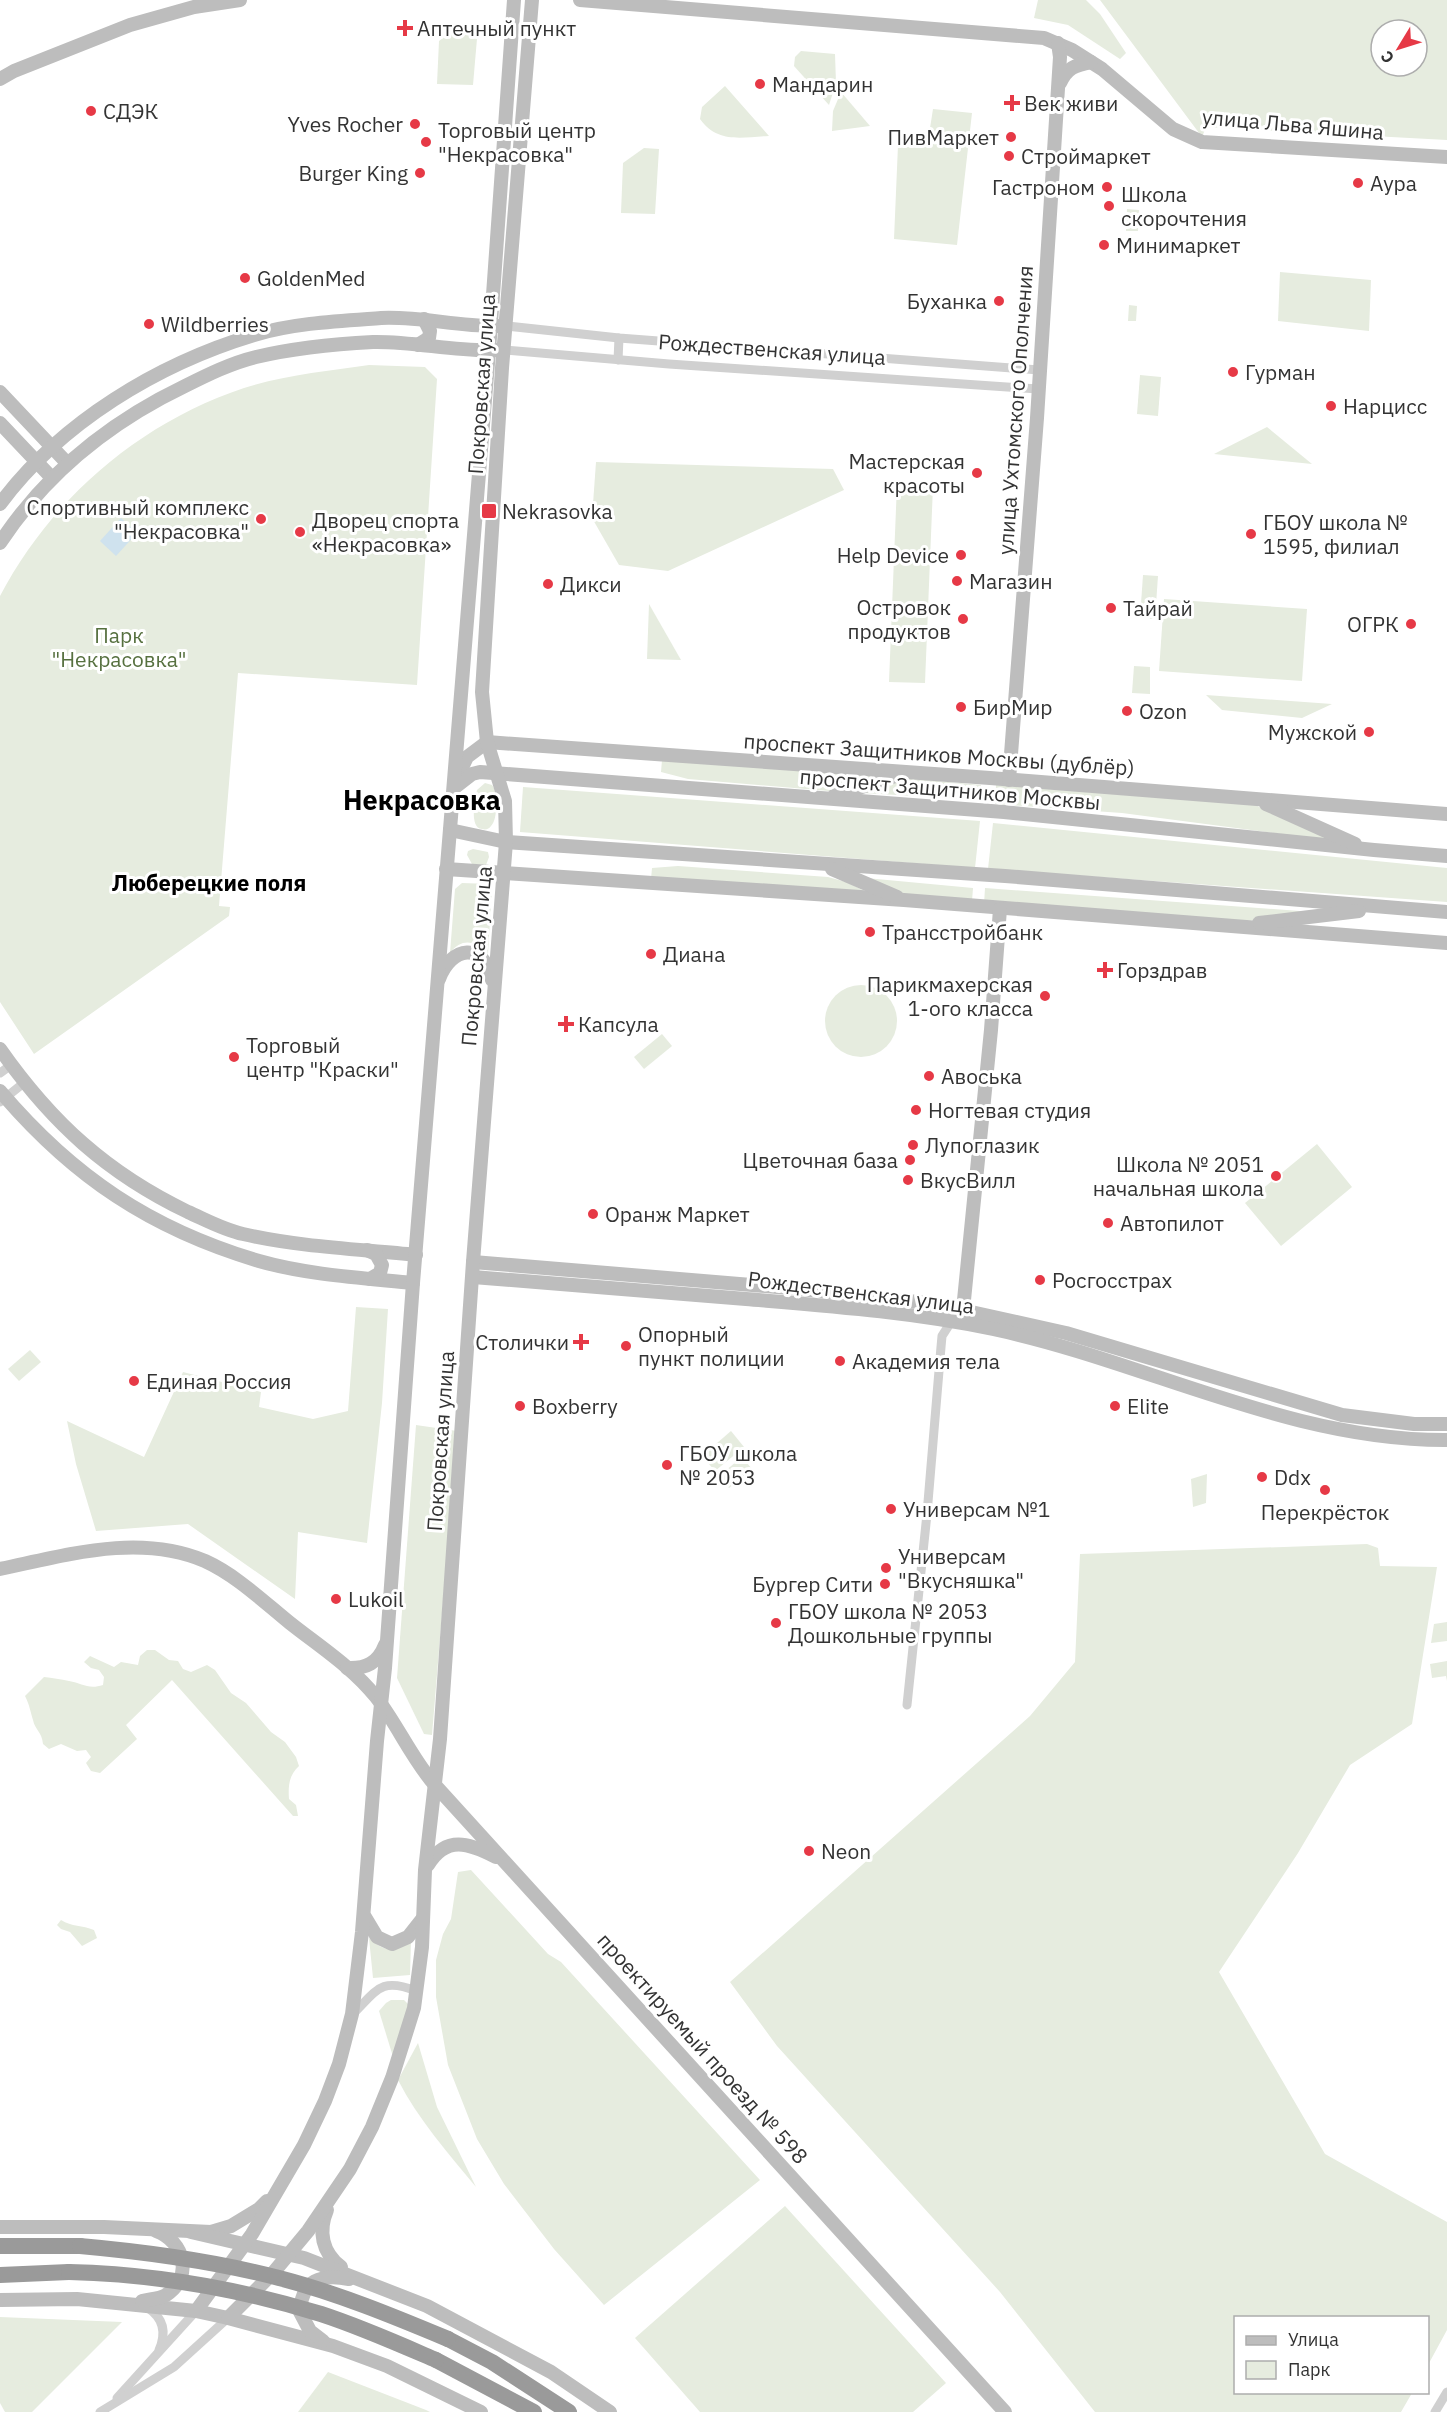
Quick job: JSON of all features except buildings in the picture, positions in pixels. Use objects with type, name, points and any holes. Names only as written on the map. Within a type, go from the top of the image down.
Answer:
[{"type":"highway","points":[[0,2246],[80,2246],[168,2255],[281,2278],[399,2319],[448,2340],[492,2362],[569,2412]]},
{"type":"highway","points":[[0,2275],[113,2273],[163,2280],[321,2314],[436,2360],[534,2412]]},
{"type":"street","points":[[0,79],[14,71],[129,26],[194,7],[240,0]]},
{"type":"street","name":"Покровская улица","points":[[352,2014],[362,1932],[387,1637],[436,987],[489,351],[514,0]]},
{"type":"street","name":"Покровская улица","points":[[333,2197],[372,2127],[392,2078],[414,2008],[422,1947],[426,1870],[439,1749],[473,1262],[506,842],[505,801],[487,742],[482,692],[504,350],[532,0]]},
{"type":"street","name":"улица Льва Яшина","points":[[580,0],[1044,38],[1058,43],[1102,69],[1173,129],[1202,142],[1447,157]]},
{"type":"street","name":"улица Ухтомского Ополчения","points":[[1009,780],[1038,389],[1060,57],[1058,43]]},
{"type":"street","points":[[1058,87],[1066,71],[1075,65],[1091,62]]},
{"type":"street","points":[[0,504],[52,447],[104,407],[141,384],[213,350],[256,334],[296,326],[382,318],[424,319],[619,338],[1039,370]]},
{"type":"street","points":[[418,345],[429,338],[430,331],[424,319]]},
{"type":"street","points":[[618,360],[619,338]]},
{"type":"street","points":[[0,543],[52,478],[95,440],[160,398],[212,373],[254,357],[298,348],[364,343],[504,350]]},
{"type":"street","name":"Рождественская улица","points":[[504,350],[1038,389]]},
{"type":"street","points":[[0,392],[67,463]]},
{"type":"street","points":[[0,423],[52,478]]},
{"type":"street","points":[[454,788],[461,766],[467,757],[487,742]]},
{"type":"street","name":"проспект Защитников Москвы (дублёр)","points":[[487,742],[1447,814]]},
{"type":"street","name":"проспект Защитников Москвы","points":[[454,788],[472,774],[480,771],[1004,812],[1447,856]]},
{"type":"street","points":[[824,799],[906,773]]},
{"type":"street","points":[[1256,799],[1341,838],[1374,850]]},
{"type":"street","points":[[450,830],[506,842],[810,862],[1447,912]]},
{"type":"street","points":[[810,862],[849,875],[904,900]]},
{"type":"street","points":[[446,869],[904,900],[1447,943]]},
{"type":"street","points":[[1233,927],[1394,908]]},
{"type":"street","points":[[907,1705],[927,1514],[940,1347],[942,1336],[963,1310],[991,1030],[1000,909]]},
{"type":"street","points":[[436,987],[441,973],[451,960],[460,954],[469,952],[476,953],[485,962],[494,991]]},
{"type":"street","points":[[0,1050],[5,1069],[25,1082],[70,1133],[111,1168],[166,1201],[240,1234],[289,1243],[416,1255]]},
{"type":"street","points":[[25,1082],[2,1097],[68,1162],[107,1191],[152,1219],[206,1243],[261,1262],[370,1279],[413,1283]]},
{"type":"street","points":[[367,1250],[376,1254],[382,1265],[380,1273],[370,1279]]},
{"type":"street","name":"Рождественская улица","points":[[473,1262],[801,1289],[963,1310],[1066,1333],[1342,1414],[1446,1431]]},
{"type":"street","name":"Рождественская улица","points":[[472,1277],[871,1310],[951,1322],[994,1329],[1061,1347],[1154,1377],[1333,1428],[1373,1436],[1413,1440],[1446,1431]]},
{"type":"street","name":"проектируемый проезд № 598","points":[[0,1569],[107,1548],[142,1548],[170,1552],[206,1562],[234,1579],[347,1668],[381,1704],[434,1784],[1005,2412]]},
{"type":"street","points":[[347,1668],[358,1669],[370,1665],[380,1655],[387,1637]]},
{"type":"street","points":[[426,1870],[435,1853],[454,1844],[474,1847],[507,1863]]},
{"type":"street","points":[[363,1906],[372,1932],[386,1943],[402,1941],[412,1933],[423,1917]]},
{"type":"street","points":[[113,2402],[196,2311],[246,2243],[304,2145],[325,2101],[339,2064],[352,2014],[384,1986],[395,1984],[416,1991]]},
{"type":"street","points":[[0,2227],[133,2228],[211,2232],[231,2226],[259,2209],[279,2189]]},
{"type":"street","points":[[100,2412],[174,2367],[198,2348],[289,2254],[333,2197]]},
{"type":"street","points":[[333,2197],[324,2218],[322,2232],[327,2252],[339,2266],[372,2283]]},
{"type":"street","points":[[125,2303],[164,2296],[178,2283],[183,2268],[178,2248],[171,2240],[158,2231],[133,2228]]},
{"type":"street","points":[[190,2232],[246,2243],[327,2265],[427,2306],[551,2372],[610,2412]]},
{"type":"street","points":[[333,2346],[315,2335],[305,2324],[300,2312],[304,2292],[310,2284],[319,2279],[333,2277],[372,2283]]},
{"type":"street","points":[[0,2300],[77,2298],[196,2311],[228,2318],[333,2346],[387,2366],[481,2412]]},
{"type":"street","points":[[125,2303],[147,2307],[160,2317],[164,2337],[157,2356]]},
{"type":"street","points":[[1435,2412],[1447,2392]]},
{"type":"green space","points":[[1038,0],[1086,0],[1100,14],[1126,53],[1120,59],[1068,25],[1034,18]]},
{"type":"green space","points":[[1100,0],[1447,0],[1447,140],[1206,127],[1202,137]]},
{"type":"green space","points":[[461,25],[478,27],[473,85],[437,84],[439,41]]},
{"type":"green space","points":[[801,51],[835,54],[836,83],[829,105],[794,66],[795,57]]},
{"type":"green space","points":[[725,86],[769,136],[740,138],[723,136],[707,127],[700,119],[702,107]]},
{"type":"green space","points":[[841,92],[870,126],[832,131],[833,111]]},
{"type":"green space","points":[[933,109],[972,113],[957,245],[894,239],[898,145],[928,141]]},
{"type":"green space","points":[[644,148],[659,149],[655,214],[621,213],[623,163]]},
{"type":"green space","points":[[1127,209],[1139,210],[1138,231],[1126,231]]},
{"type":"green space","points":[[1280,272],[1371,280],[1369,331],[1278,321]]},
{"type":"green space","points":[[1129,305],[1137,306],[1136,321],[1128,321]]},
{"type":"green space","name":"Парк \"Некрасовка\"","points":[[369,365],[425,367],[437,379],[417,685],[238,673],[219,906],[230,907],[229,916],[34,1054],[0,1002],[0,596],[21,561],[45,528],[72,497],[134,444],[169,422],[205,403],[244,388],[306,374]]},
{"type":"green space","points":[[1140,375],[1161,377],[1158,416],[1137,414]]},
{"type":"green space","points":[[1267,427],[1312,464],[1214,454]]},
{"type":"green space","points":[[596,462],[833,469],[844,490],[668,571],[619,565],[592,518]]},
{"type":"green space","points":[[897,484],[933,486],[925,683],[889,682]]},
{"type":"green space","points":[[1143,575],[1158,576],[1155,619],[1140,618]]},
{"type":"green space","points":[[1164,599],[1307,609],[1302,681],[1159,671]]},
{"type":"green space","points":[[649,604],[681,660],[647,659]]},
{"type":"green space","points":[[1134,666],[1150,667],[1150,694],[1132,693]]},
{"type":"green space","points":[[1206,695],[1332,704],[1302,718],[1222,710]]},
{"type":"green space","points":[[662,760],[885,774],[829,791],[688,779],[661,772]]},
{"type":"green space","points":[[904,778],[981,785],[981,800],[863,793]]},
{"type":"green space","points":[[485,783],[494,788],[496,806],[493,823],[485,829],[475,824],[474,812],[477,790]]},
{"type":"green space","points":[[996,785],[1255,805],[1334,841],[1122,813],[995,804]]},
{"type":"green space","points":[[523,787],[980,821],[975,868],[520,832]]},
{"type":"green space","points":[[993,823],[1447,868],[1447,902],[988,869]]},
{"type":"green space","points":[[473,849],[488,852],[486,865],[472,864],[467,855],[468,851]]},
{"type":"green space","points":[[678,866],[828,877],[846,882],[873,895],[651,879],[652,868]]},
{"type":"green space","points":[[866,878],[973,888],[972,901],[902,896]]},
{"type":"green space","points":[[462,883],[490,884],[492,887],[488,954],[479,946],[469,943],[459,945],[450,953],[455,889]]},
{"type":"green space","points":[[985,888],[1313,912],[1233,923],[984,904]]},
{"type":"green space","points":[[861,985],[875,988],[887,995],[894,1007],[897,1021],[894,1035],[887,1047],[875,1054],[861,1057],[847,1054],[835,1047],[828,1035],[825,1021],[828,1007],[835,995],[847,988]]},
{"type":"green space","points":[[662,1034],[672,1046],[644,1069],[634,1057]]},
{"type":"green space","points":[[1317,1144],[1352,1187],[1281,1246],[1245,1203]]},
{"type":"green space","points":[[356,1307],[388,1309],[382,1403],[367,1543],[298,1532],[295,1599],[188,1524],[96,1531],[76,1464],[67,1421],[144,1457],[183,1372],[261,1392],[259,1407],[313,1419],[348,1411]]},
{"type":"green space","points":[[30,1350],[41,1362],[19,1381],[8,1369]]},
{"type":"green space","points":[[416,1425],[457,1431],[432,1735],[424,1734],[397,1678]]},
{"type":"green space","points":[[731,1431],[744,1447],[715,1471],[702,1456]]},
{"type":"green space","points":[[742,1457],[752,1469],[729,1488],[719,1476]]},
{"type":"green space","points":[[1207,1474],[1206,1503],[1193,1507],[1191,1479]]},
{"type":"green space","points":[[1367,1544],[1378,1548],[1380,1566],[1437,1567],[1412,1724],[1350,1765],[1298,1853],[1219,1972],[1325,2154],[1447,2222],[1447,2330],[1429,2363],[1429,2316],[1234,2316],[1234,2394],[1411,2394],[1401,2412],[1095,2412],[1000,2292],[777,2046],[730,1982],[1030,1716],[1075,1662],[1080,1554]]},
{"type":"green space","points":[[1447,1622],[1447,1641],[1431,1643],[1434,1624]]},
{"type":"green space","points":[[147,1650],[155,1650],[169,1660],[178,1661],[183,1669],[191,1672],[207,1665],[215,1670],[231,1693],[246,1703],[271,1732],[285,1742],[296,1757],[299,1766],[291,1777],[289,1790],[289,1799],[296,1805],[298,1816],[293,1816],[172,1680],[126,1725],[137,1739],[100,1773],[91,1771],[86,1763],[91,1757],[86,1750],[77,1751],[61,1744],[49,1749],[43,1744],[25,1696],[44,1677],[89,1686],[103,1685],[104,1677],[99,1670],[91,1668],[84,1662],[90,1656],[114,1667],[121,1662],[138,1665],[140,1656]]},
{"type":"green space","points":[[1447,1661],[1447,1681],[1446,1676],[1432,1678],[1430,1664]]},
{"type":"green space","points":[[471,1870],[548,1954],[561,1962],[760,2180],[604,2305],[554,2249],[504,2184],[477,2139],[448,2065],[436,1997],[436,1960],[443,1934],[451,1919],[458,1872]]},
{"type":"green space","points":[[61,1920],[94,1930],[97,1938],[82,1946],[70,1932],[57,1925]]},
{"type":"green space","points":[[369,1938],[380,1946],[390,1949],[411,1940],[410,1975],[373,1978]]},
{"type":"green space","points":[[391,2000],[404,2000],[411,2007],[394,2060],[379,2011]]},
{"type":"green space","points":[[418,2043],[437,2107],[476,2187],[424,2122],[398,2080]]},
{"type":"green space","points":[[785,2206],[946,2383],[913,2412],[700,2412],[635,2338]]},
{"type":"green space","points":[[0,2317],[122,2322],[32,2412],[5,2412],[0,2403]]},
{"type":"green space","points":[[328,2372],[426,2410],[430,2412],[298,2412]]},
{"type":"water","points":[[121,518],[137,533],[116,556],[100,541]]},
{"type":"place","name":"Аптечный пункт","points":[[405,28]]},
{"type":"place","name":"Мандарин","points":[[760,84]]},
{"type":"place","name":"Век живи","points":[[1012,103]]},
{"type":"place","name":"СДЭК","points":[[91,111]]},
{"type":"place","name":"Yves Rocher","points":[[415,124]]},
{"type":"place","name":"ПивМаркет","points":[[1011,137]]},
{"type":"place","name":"Торговый центр \"Некрасовка\"","points":[[426,142]]},
{"type":"place","name":"Строймаркет","points":[[1009,156]]},
{"type":"place","name":"Burger King","points":[[420,173]]},
{"type":"place","name":"Аура","points":[[1358,183]]},
{"type":"place","name":"Гастроном","points":[[1107,187]]},
{"type":"place","name":"Школа скорочтения","points":[[1109,206]]},
{"type":"place","name":"Минимаркет","points":[[1104,245]]},
{"type":"place","name":"GoldenMed","points":[[245,278]]},
{"type":"place","name":"Буханка","points":[[999,301]]},
{"type":"place","name":"Wildberries","points":[[149,324]]},
{"type":"place","name":"Гурман","points":[[1233,372]]},
{"type":"place","name":"Нарцисс","points":[[1331,406]]},
{"type":"place","name":"Мастерская красоты","points":[[977,473]]},
{"type":"place","name":"Nekrasovka","points":[[489,511]]},
{"type":"place","name":"Спортивный комплекс \"Некрасовка\"","points":[[261,519]]},
{"type":"place","name":"Дворец спорта «Некрасовка»","points":[[300,532]]},
{"type":"place","name":"ГБОУ школа № 1595, филиал","points":[[1251,534]]},
{"type":"place","name":"Help Device","points":[[961,555]]},
{"type":"place","name":"Магазин","points":[[957,581]]},
{"type":"place","name":"Дикси","points":[[548,584]]},
{"type":"place","name":"Тайрай","points":[[1111,608]]},
{"type":"place","name":"Островок продуктов","points":[[963,619]]},
{"type":"place","name":"ОГРК","points":[[1411,624]]},
{"type":"place","name":"БирМир","points":[[961,707]]},
{"type":"place","name":"Ozon","points":[[1127,711]]},
{"type":"place","name":"Мужской","points":[[1369,732]]},
{"type":"place","name":"Трансстройбанк","points":[[870,932]]},
{"type":"place","name":"Диана","points":[[651,954]]},
{"type":"place","name":"Горздрав","points":[[1105,970]]},
{"type":"place","name":"Парикмахерская 1-ого класса","points":[[1045,996]]},
{"type":"place","name":"Капсула","points":[[566,1024]]},
{"type":"place","name":"Торговый центр \"Краски\"","points":[[234,1057]]},
{"type":"place","name":"Авоська","points":[[929,1076]]},
{"type":"place","name":"Ногтевая студия","points":[[916,1110]]},
{"type":"place","name":"Лупоглазик","points":[[913,1145]]},
{"type":"place","name":"Цветочная база","points":[[910,1160]]},
{"type":"place","name":"Школа № 2051 начальная школа","points":[[1276,1176]]},
{"type":"place","name":"ВкусВилл","points":[[908,1180]]},
{"type":"place","name":"Оранж Маркет","points":[[593,1214]]},
{"type":"place","name":"Автопилот","points":[[1108,1223]]},
{"type":"place","name":"Росгосстрах","points":[[1040,1280]]},
{"type":"place","name":"Столички","points":[[581,1342]]},
{"type":"place","name":"Опорный пункт полиции","points":[[626,1346]]},
{"type":"place","name":"Академия тела","points":[[840,1361]]},
{"type":"place","name":"Единая Россия","points":[[134,1381]]},
{"type":"place","name":"Boxberry","points":[[520,1406]]},
{"type":"place","name":"Elite","points":[[1115,1406]]},
{"type":"place","name":"ГБОУ школа № 2053","points":[[667,1465]]},
{"type":"place","name":"Ddx","points":[[1262,1477]]},
{"type":"place","name":"Перекрёсток","points":[[1325,1490]]},
{"type":"place","name":"Универсам №1","points":[[891,1509]]},
{"type":"place","name":"Универсам \"Вкусняшка\"","points":[[886,1568]]},
{"type":"place","name":"Бургер Сити","points":[[885,1584]]},
{"type":"place","name":"Lukoil","points":[[336,1599]]},
{"type":"place","name":"ГБОУ школа № 2053 Дошкольные группы","points":[[776,1623]]},
{"type":"place","name":"Neon","points":[[809,1851]]},
{"type":"district","name":"Некрасовка","points":[[422,799]]},
{"type":"district","name":"Люберецкие поля","points":[[209,882]]}]
